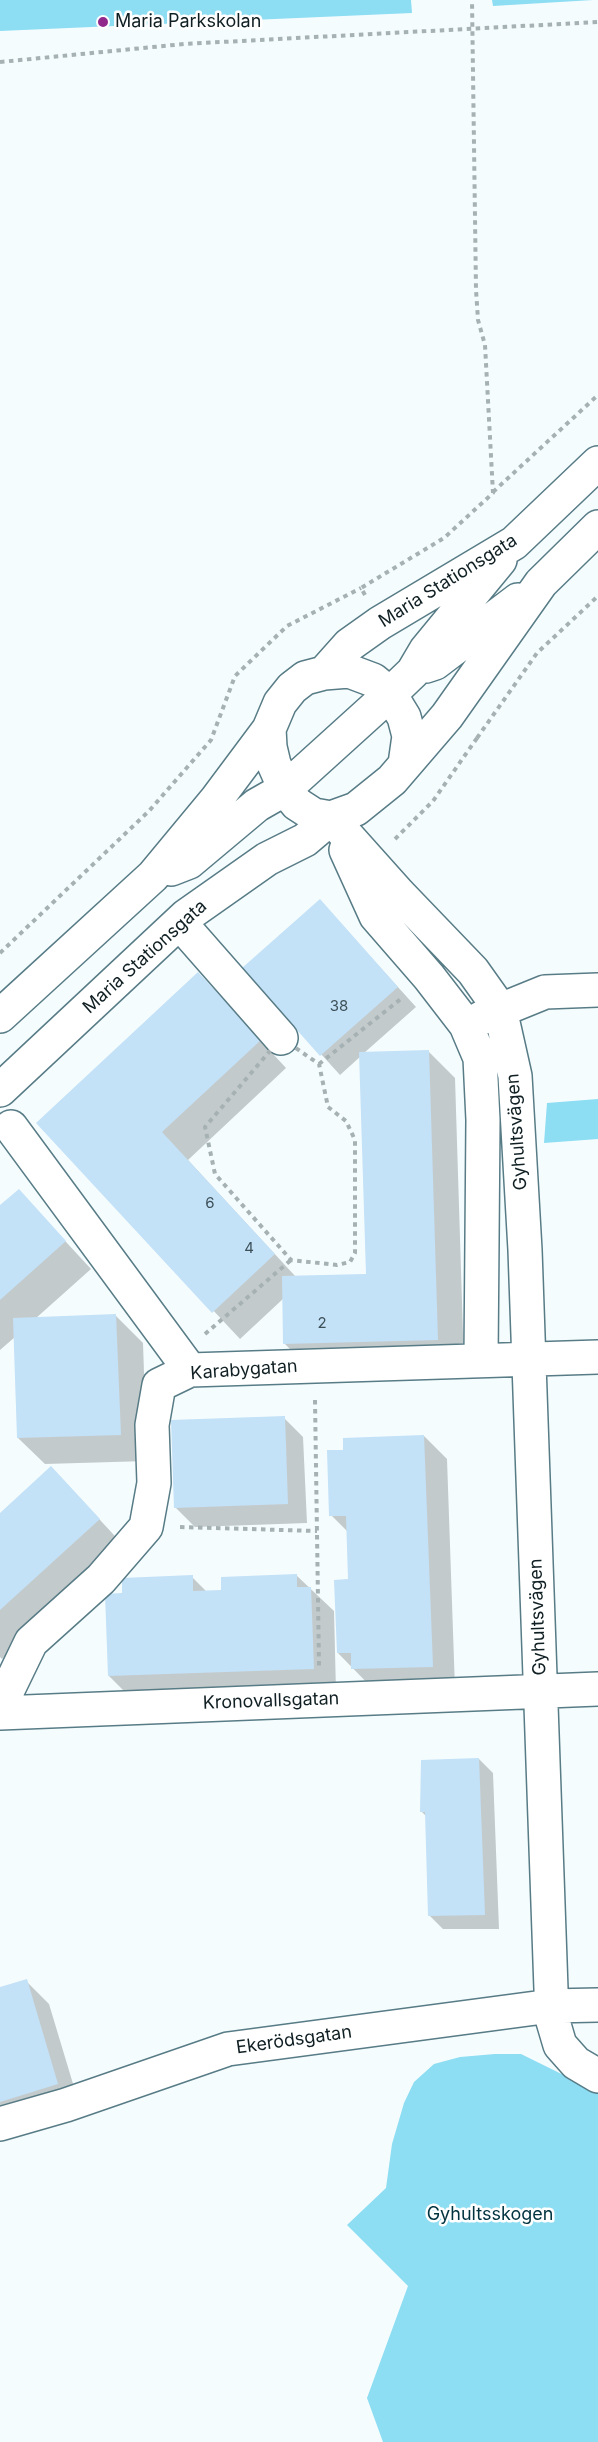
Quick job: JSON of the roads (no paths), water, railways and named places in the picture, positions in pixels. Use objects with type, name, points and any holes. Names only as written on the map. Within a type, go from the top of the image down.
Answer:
[{"type":"street","name":"Maria Stationsgata","points":[[324,673],[349,645],[380,622],[514,543],[598,463]]},
{"type":"street","name":"Maria Stationsgata","points":[[0,1090],[183,920],[267,859],[305,840],[331,818],[356,809],[392,780],[447,717],[541,583],[598,527]]},
{"type":"street","points":[[153,876],[189,862],[257,804],[285,789],[390,694],[413,672],[426,650],[514,543]]},
{"type":"street","points":[[413,672],[435,663],[541,583]]},
{"type":"street","name":"Maria Stationsgata","points":[[0,1016],[153,876],[216,800],[269,729],[280,703],[292,688],[305,678],[324,673],[349,671],[373,680],[390,694],[404,717],[409,736],[405,764]]},
{"type":"street","points":[[269,729],[274,764],[285,789],[297,804],[314,815],[331,818]]},
{"type":"street","points":[[281,1038],[183,920],[210,874],[271,815],[285,789]]},
{"type":"street","name":"Gyhultsvägen","points":[[331,818],[376,916],[429,977],[466,1025],[480,1058],[483,1120],[481,1359]]},
{"type":"street","name":"Gyhultsvägen","points":[[331,818],[473,972],[500,1009],[515,1076],[541,1690],[551,2006],[555,2034],[560,2045],[576,2063],[598,2076]]},
{"type":"street","points":[[466,1025],[545,992],[598,990]]},
{"type":"street","points":[[11,1127],[185,1363]]},
{"type":"street","name":"Karabygatan","points":[[0,1706],[31,1642],[101,1579],[146,1527],[154,1484],[152,1425],[159,1385],[185,1363],[315,1365],[598,1357]]},
{"type":"street","name":"Kronovallsgatan","points":[[0,1713],[598,1689]]},
{"type":"street","name":"Ekerödsgatan","points":[[0,2124],[66,2105],[228,2049],[551,2006],[598,2005]]},
{"type":"place","name":"Maria Parkskolan","points":[[103,22]]},
{"type":"park label","name":"Gyhultsskogen","points":[[490,2215]]}]
